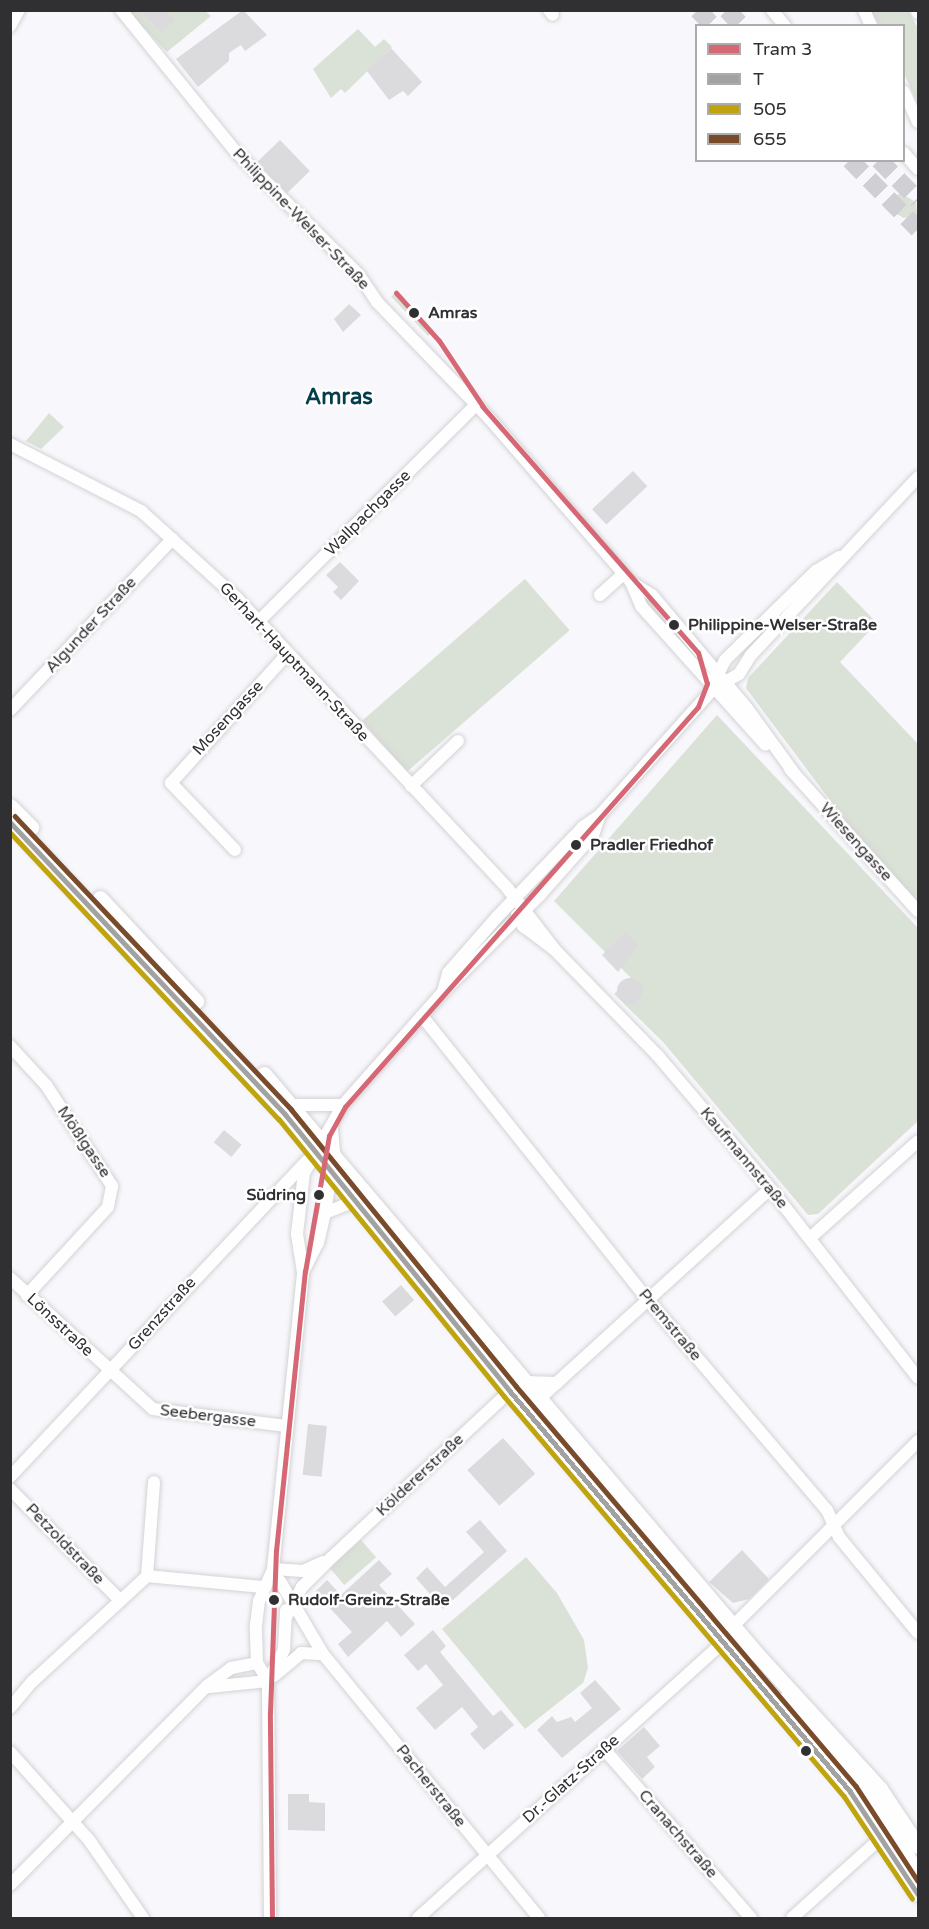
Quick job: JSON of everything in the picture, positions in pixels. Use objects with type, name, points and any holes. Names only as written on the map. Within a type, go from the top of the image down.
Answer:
[{"type":"main road","points":[[10,806],[292,1105],[325,1149],[332,1175],[510,1391],[742,1661],[883,1836],[918,1894]]},
{"type":"main road","points":[[10,821],[325,1149],[733,1626],[880,1789],[918,1846]]},
{"type":"main road","points":[[742,1661],[808,1724],[864,1789],[918,1873]]},
{"type":"main road","points":[[775,1674],[808,1724]]},
{"type":"street","points":[[10,26],[19,10]]},
{"type":"street","name":"Philippine-Welser-Straße","points":[[121,10],[237,153],[359,275],[377,302],[476,405],[627,578],[641,606],[713,689]]},
{"type":"street","points":[[772,10],[783,24]]},
{"type":"street","points":[[864,10],[870,24]]},
{"type":"street","points":[[905,96],[918,123]]},
{"type":"street","points":[[905,155],[918,169]]},
{"type":"street","name":"Wallpachgasse","points":[[259,621],[476,405]]},
{"type":"street","name":"Gerhart-Hauptmann-Straße","points":[[10,444],[127,502],[172,539],[259,621],[287,654],[526,910]]},
{"type":"street","points":[[721,677],[739,674],[845,553],[918,477]]},
{"type":"street","name":"Algunder Straße","points":[[10,711],[172,539]]},
{"type":"street","points":[[443,992],[448,973],[583,826],[600,815],[816,571],[845,553]]},
{"type":"street","points":[[600,595],[627,578]]},
{"type":"street","name":"Philippine-Welser-Straße","points":[[627,578],[652,595],[721,677]]},
{"type":"street","name":"Mosengasse","points":[[235,849],[171,783],[287,654]]},
{"type":"street","name":"Wiesengasse","points":[[721,677],[794,773]]},
{"type":"street","name":"Wiesengasse","points":[[713,689],[794,773],[918,911]]},
{"type":"street","points":[[411,786],[458,741]]},
{"type":"street","points":[[268,1681],[257,1663],[257,1616],[264,1587],[273,1569],[285,1426],[303,1272],[299,1212],[304,1173],[325,1149],[332,1123],[343,1106],[443,992],[517,920],[593,835],[600,815]]},
{"type":"street","points":[[516,899],[517,920]]},
{"type":"street","name":"Kaufmannstraße","points":[[526,910],[555,950]]},
{"type":"street","name":"Kaufmannstraße","points":[[517,920],[555,950],[632,1027],[810,1238],[918,1378]]},
{"type":"street","name":"Premstraße","points":[[422,1016],[648,1300],[827,1510],[834,1526],[918,1633]]},
{"type":"street","name":"Mößlgasse","points":[[10,1046],[46,1085],[112,1186],[108,1207],[27,1294]]},
{"type":"street","points":[[292,1105],[343,1106]]},
{"type":"street","points":[[810,1238],[917,1144]]},
{"type":"street","name":"Grenzstraße","points":[[10,1477],[109,1371],[325,1149]]},
{"type":"street","points":[[303,1272],[318,1243],[332,1175]]},
{"type":"street","points":[[539,1399],[770,1189]]},
{"type":"street","points":[[325,1213],[354,1201]]},
{"type":"street","name":"Lönsstraße","points":[[10,1278],[109,1371]]},
{"type":"street","name":"Seebergasse","points":[[109,1371],[137,1398],[162,1413],[285,1426]]},
{"type":"street","points":[[525,1382],[557,1383]]},
{"type":"street","name":"Köldererstraße","points":[[286,1617],[293,1600],[330,1559],[510,1391],[525,1382]]},
{"type":"street","points":[[706,1619],[733,1626],[918,1441]]},
{"type":"street","points":[[147,1576],[154,1482]]},
{"type":"street","name":"Petzoldstraße","points":[[10,1488],[119,1599]]},
{"type":"street","name":"Köldererstraße","points":[[273,1569],[303,1571],[330,1559]]},
{"type":"street","name":"Pacherstraße","points":[[273,1569],[323,1654],[539,1918]]},
{"type":"street","points":[[10,1708],[119,1599],[147,1576],[264,1587]]},
{"type":"street","points":[[270,1918],[268,1681],[284,1649],[286,1617],[280,1581]]},
{"type":"street","name":"Dr.-Glatz-Straße","points":[[418,1918],[486,1854],[725,1641]]},
{"type":"street","points":[[202,1690],[231,1682],[268,1681],[301,1653],[323,1654]]},
{"type":"street","points":[[10,1885],[70,1820],[202,1690],[225,1671],[257,1663]]},
{"type":"street","name":"Cranachstraße","points":[[604,1749],[751,1918]]},
{"type":"street","points":[[10,1752],[70,1820],[143,1918]]},
{"type":"street","points":[[792,1918],[883,1836]]},
{"type":"shaded area","points":[[127,11],[205,11],[211,16],[167,52]]},
{"type":"shaded area","points":[[871,11],[908,11],[918,28],[918,104],[905,76],[905,24],[878,24]]},
{"type":"shaded area","points":[[358,29],[375,47],[384,39],[392,47],[345,93],[341,89],[331,98],[313,69]]},
{"type":"shaded area","points":[[900,193],[916,202],[917,214],[904,218],[891,211],[887,202]]},
{"type":"shaded area","points":[[397,291],[434,330],[428,336],[391,296]]},
{"type":"shaded area","points":[[49,413],[64,427],[41,449],[26,441]]},
{"type":"shaded area","points":[[525,579],[570,630],[407,772],[362,721]]},
{"type":"shaded area","points":[[837,582],[877,623],[840,662],[918,744],[918,902],[847,823],[746,688],[748,678]]},
{"type":"shaded area","name":"Pradler Friedhof","points":[[717,715],[918,928],[918,1121],[818,1214],[808,1215],[663,1042],[614,994],[631,978],[554,901]]},
{"type":"shaded area","points":[[573,1450],[656,1546],[682,1578],[572,1454]]},
{"type":"shaded area","points":[[361,1540],[376,1557],[344,1585],[329,1568]]},
{"type":"shaded area","points":[[526,1557],[557,1593],[584,1640],[588,1668],[583,1683],[525,1729],[442,1629]]},
{"type":"building","points":[[140,10],[164,10],[175,20],[162,33]]},
{"type":"building","points":[[243,10],[267,35],[245,51],[241,45],[229,53],[229,61],[198,87],[176,59]]},
{"type":"building","points":[[391,48],[422,82],[408,96],[403,91],[389,100],[367,71]]},
{"type":"building","points":[[280,140],[310,171],[287,193],[257,162]]},
{"type":"building","points":[[349,304],[361,315],[343,332],[334,319]]},
{"type":"building","points":[[633,471],[647,486],[606,525],[592,509]]},
{"type":"building","points":[[340,562],[359,581],[341,600],[333,592],[338,587],[326,575]]},
{"type":"building","points":[[625,932],[638,945],[618,972],[602,955]]},
{"type":"building","points":[[630,978],[639,982],[643,991],[639,1000],[630,1004],[621,1000],[617,991],[621,982]]},
{"type":"building","points":[[224,1130],[242,1145],[231,1157],[214,1142]]},
{"type":"building","points":[[401,1285],[414,1300],[395,1316],[382,1301]]},
{"type":"building","points":[[308,1424],[327,1426],[322,1477],[303,1475]]},
{"type":"building","points":[[503,1438],[535,1474],[499,1506],[467,1470]]},
{"type":"building","points":[[480,1520],[507,1551],[443,1609],[416,1578],[427,1567],[445,1587],[484,1552],[466,1532]]},
{"type":"building","points":[[742,1550],[769,1579],[749,1599],[733,1603],[709,1582]]},
{"type":"building","points":[[379,1560],[392,1574],[379,1585],[415,1624],[401,1637],[387,1621],[348,1657],[338,1644],[352,1632],[315,1592],[327,1580],[341,1595]]},
{"type":"building","points":[[433,1630],[446,1646],[440,1652],[493,1716],[501,1710],[514,1725],[484,1750],[470,1734],[478,1727],[462,1707],[435,1730],[416,1708],[443,1685],[426,1664],[418,1671],[404,1655]]},
{"type":"building","points":[[595,1680],[621,1709],[562,1758],[537,1730],[552,1716],[557,1722],[571,1717],[575,1722],[592,1708],[580,1693]]},
{"type":"building","points":[[644,1727],[660,1746],[647,1757],[655,1767],[642,1779],[617,1751]]},
{"type":"building","points":[[288,1794],[309,1794],[309,1802],[325,1803],[325,1831],[288,1830]]},
{"type":"tunnel","points":[[698,10],[711,24]]},
{"type":"tunnel","points":[[727,10],[740,24]]},
{"type":"tunnel","points":[[852,162],[918,229]]},
{"type":"tunnel","points":[[881,162],[918,200]]},
{"type":"tram line","name":"3","points":[[272,1918],[270,1713],[276,1551],[305,1272],[329,1136],[345,1107],[698,707],[707,684],[698,653],[483,407],[439,341],[396,293]]},
{"type":"transit line","name":"655","points":[[15,816],[291,1109],[516,1386],[856,1786],[918,1881]]},
{"type":"transit line","name":"T","points":[[10,822],[285,1114],[510,1391],[850,1791],[918,1894]]},
{"type":"transit line","name":"505","points":[[10,832],[279,1119],[504,1396],[844,1796],[912,1898]]},
{"type":"place","name":"Amras","points":[[414,313]]},
{"type":"place","name":"Philippine-Welser-Straße","points":[[674,625]]},
{"type":"place","name":"Pradler Friedhof","points":[[576,845]]},
{"type":"place","name":"Südring","points":[[319,1195]]},
{"type":"place","name":"Rudolf-Greinz-Straße","points":[[274,1600]]},
{"type":"district","name":"Amras","points":[[339,398]]}]
